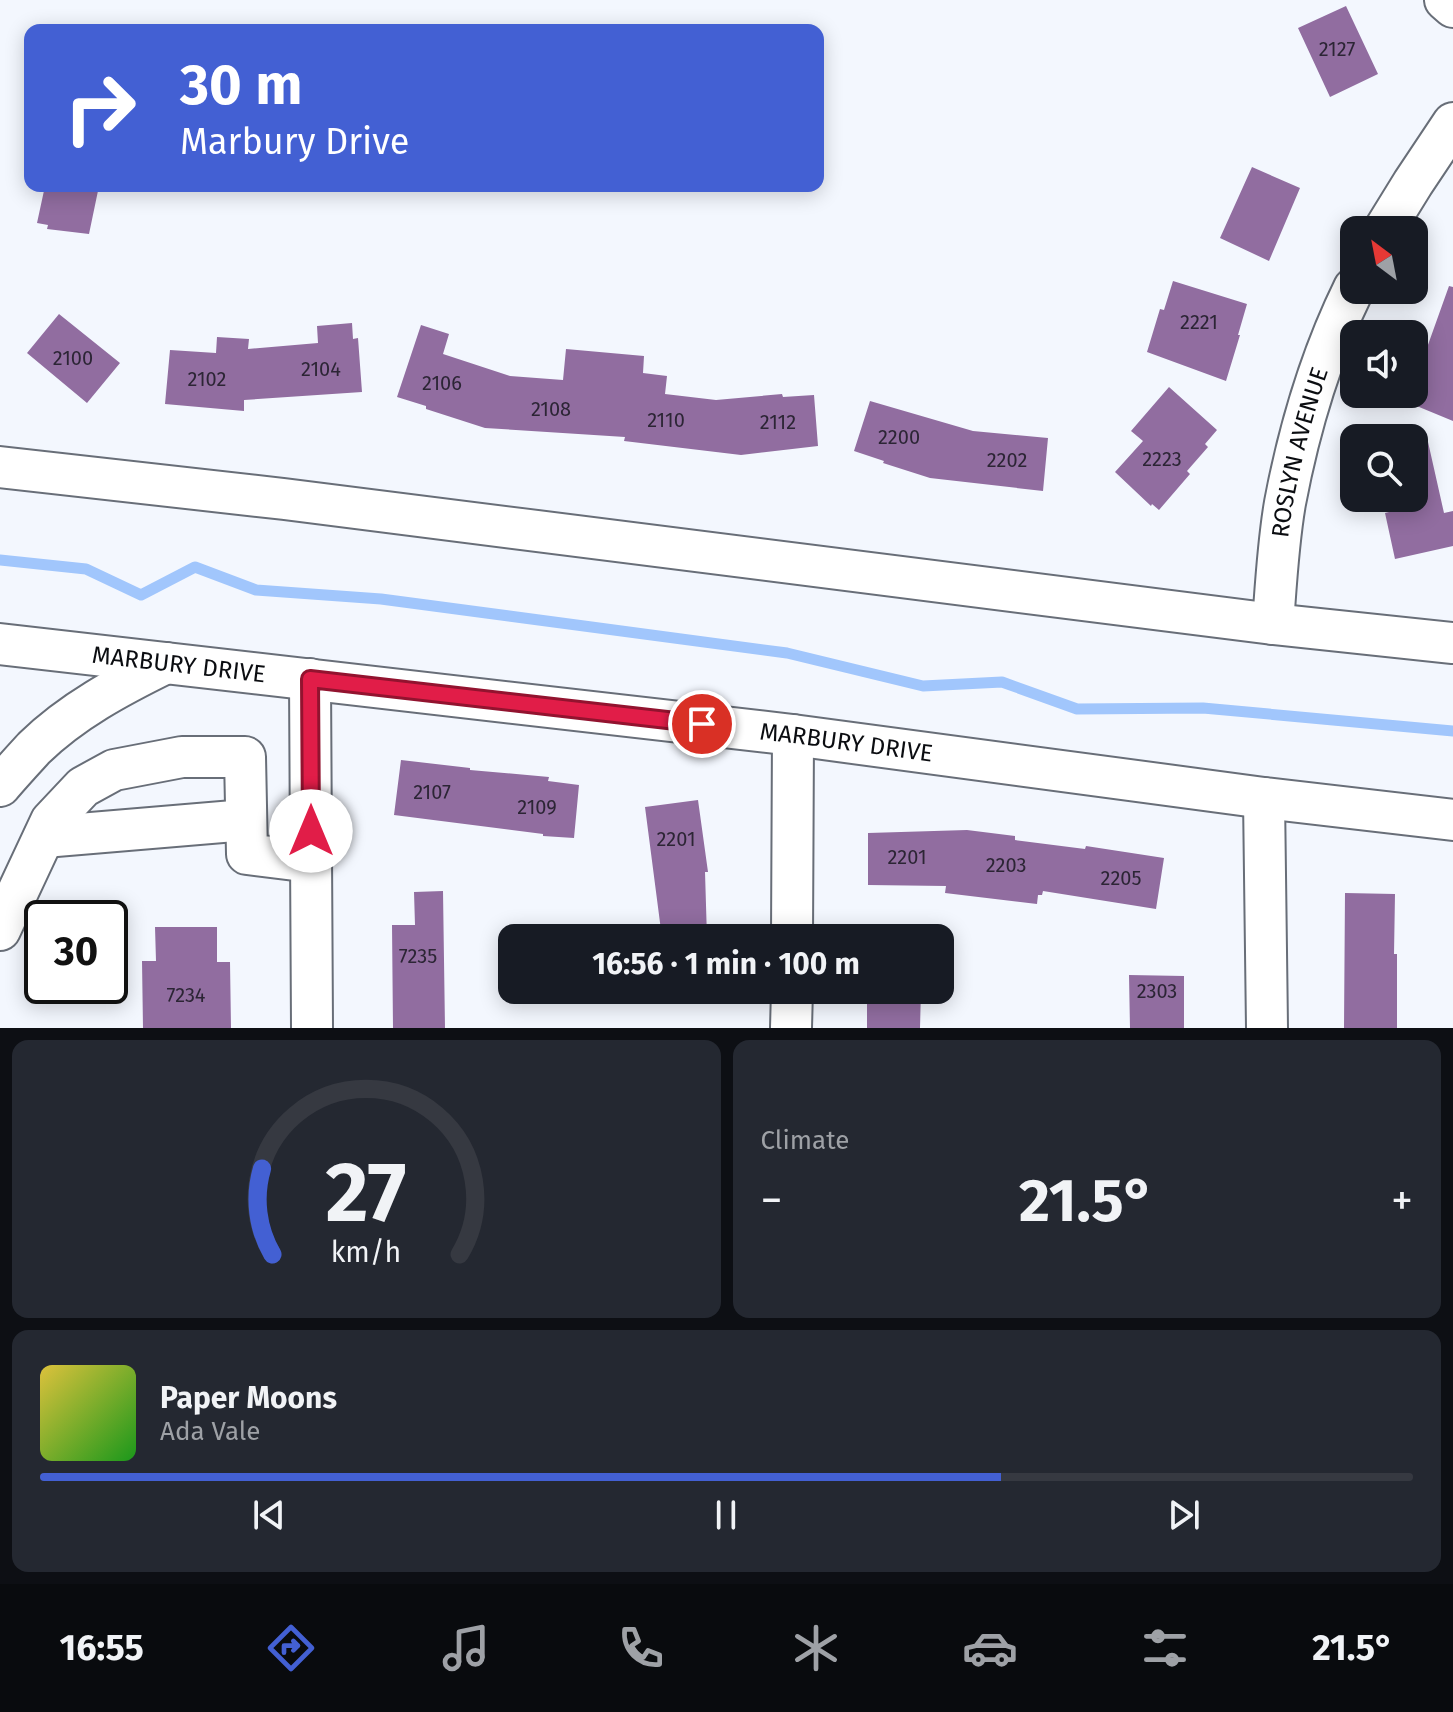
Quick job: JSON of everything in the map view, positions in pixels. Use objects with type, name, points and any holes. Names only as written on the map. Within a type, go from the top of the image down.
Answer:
[{"type":"street","points":[[1445,0],[1453,7]]},
{"type":"street","points":[[1393,216],[1453,123]]},
{"type":"street","name":"ROSLYN AVENUE","points":[[1273,624],[1281,531],[1296,453],[1320,369],[1346,304]]},
{"type":"street","points":[[0,467],[284,499],[1273,624],[1453,643]]},
{"type":"street","name":"MARBURY DRIVE","points":[[0,644],[793,735],[1453,820]]},
{"type":"street","points":[[0,786],[36,747],[75,714],[117,687],[166,663]]},
{"type":"street","points":[[310,679],[312,1028]]},
{"type":"street","points":[[792,924],[793,735]]},
{"type":"street","points":[[5,906],[51,821],[83,787],[114,770],[182,757],[245,757],[247,854],[311,862]]},
{"type":"street","points":[[1264,798],[1267,1028]]},
{"type":"street","points":[[44,837],[246,820]]},
{"type":"street","points":[[791,1028],[792,1004]]},
{"type":"building","points":[[1346,6],[1378,74],[1330,97],[1298,28]]},
{"type":"building","points":[[1252,167],[1300,188],[1269,261],[1220,238]]},
{"type":"building","points":[[44,192],[98,192],[89,234],[47,229],[48,225],[37,223]]},
{"type":"building","points":[[1173,281],[1247,304],[1226,381],[1147,352],[1160,309],[1164,310]]},
{"type":"building","points":[[1449,286],[1453,287],[1453,421],[1422,408],[1428,408],[1428,345]]},
{"type":"building","points":[[59,314],[120,363],[87,403],[27,353]]},
{"type":"building","points":[[352,323],[353,339],[358,338],[362,392],[244,400],[244,411],[165,404],[170,350],[216,353],[217,337],[249,339],[248,349],[318,343],[317,326]]},
{"type":"building","points":[[421,325],[449,334],[443,354],[510,376],[563,380],[566,349],[644,356],[643,373],[667,376],[665,394],[716,400],[782,394],[783,397],[814,395],[818,446],[741,455],[624,441],[625,437],[485,428],[397,397]]},
{"type":"building","points":[[1169,387],[1217,430],[1205,444],[1208,447],[1187,471],[1190,474],[1159,510],[1115,472],[1143,441],[1131,431]]},
{"type":"building","points":[[870,401],[973,431],[1048,438],[1043,491],[930,478],[854,451]]},
{"type":"building","points":[[1428,442],[1444,513],[1453,511],[1453,546],[1395,559],[1385,513],[1428,512]]},
{"type":"building","points":[[401,760],[549,777],[548,781],[579,785],[574,838],[394,815]]},
{"type":"building","points":[[698,800],[708,872],[705,872],[707,924],[660,924],[645,807]]},
{"type":"building","points":[[967,830],[1015,836],[1015,840],[1085,849],[1086,846],[1164,858],[1156,909],[1043,891],[1042,895],[1038,895],[1037,904],[945,893],[946,886],[868,885],[868,833]]},
{"type":"building","points":[[443,891],[445,1028],[393,1028],[392,925],[415,925],[414,892]]},
{"type":"building","points":[[1345,893],[1395,894],[1397,1028],[1344,1028]]},
{"type":"building","points":[[155,927],[217,927],[217,962],[230,962],[231,1028],[143,1028],[142,961],[156,961]]},
{"type":"building","points":[[1129,975],[1184,976],[1184,1028],[1130,1028]]},
{"type":"building","points":[[867,1004],[921,1004],[920,1028],[867,1028]]},
{"type":"waterway","points":[[0,560],[86,569],[141,595],[195,567],[256,590],[381,599],[787,653],[923,686],[1002,682],[1077,709],[1203,708],[1453,731]]},
{"type":"route","points":[[311,831],[310,679],[702,724]]}]
